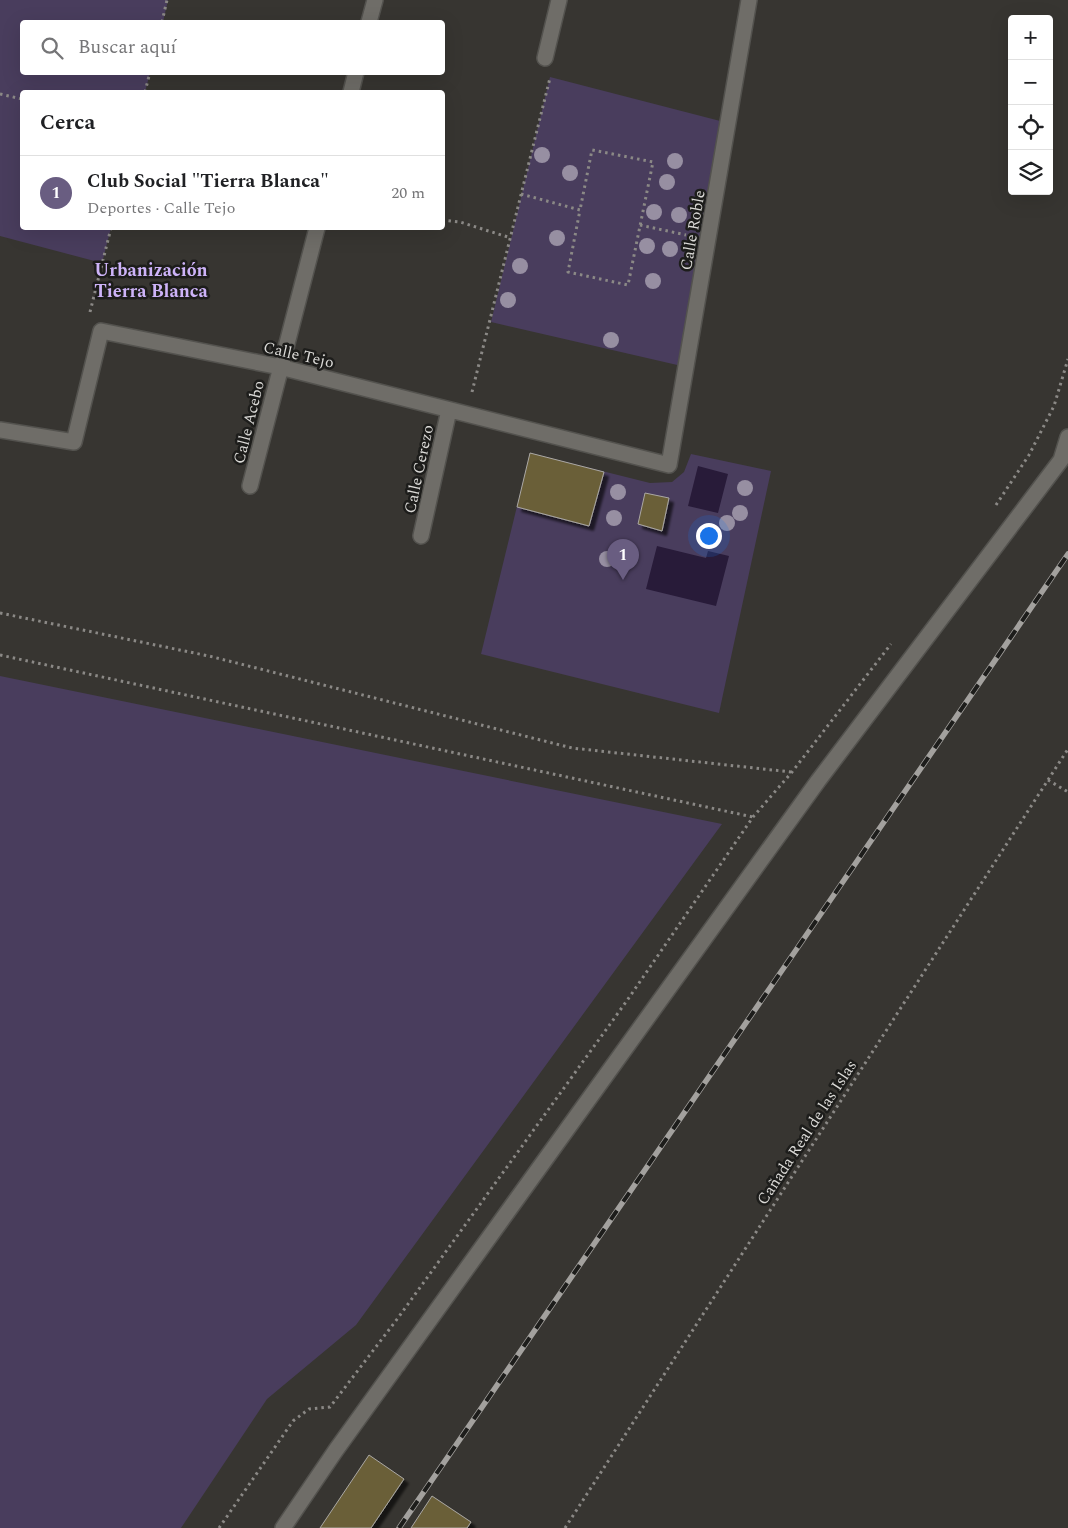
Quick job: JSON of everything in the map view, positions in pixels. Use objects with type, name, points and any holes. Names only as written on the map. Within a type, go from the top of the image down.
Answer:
[{"type":"street","points":[[370,20],[375,0]]},
{"type":"street","points":[[545,58],[559,0]]},
{"type":"street","name":"Calle Roble","points":[[669,465],[749,0]]},
{"type":"street","points":[[352,90],[355,75]]},
{"type":"street","name":"Calle Acebo","points":[[250,486],[315,230]]},
{"type":"street","points":[[0,430],[74,442],[101,331]]},
{"type":"street","name":"Calle Tejo","points":[[101,331],[280,367],[669,465]]},
{"type":"street","name":"Calle Cerezo","points":[[421,536],[449,410]]},
{"type":"street","points":[[283,1528],[336,1450],[818,781],[1061,460],[1068,437]]},
{"type":"path","points":[[162,20],[167,0]]},
{"type":"path","points":[[466,415],[550,77],[545,58]]},
{"type":"path","points":[[146,90],[149,75]]},
{"type":"path","points":[[0,94],[20,99]]},
{"type":"path","points":[[592,150],[652,162],[628,285],[568,272],[580,210],[592,150]]},
{"type":"path","points":[[521,194],[580,210]]},
{"type":"path","points":[[445,220],[460,222],[511,238]]},
{"type":"path","points":[[640,225],[708,240]]},
{"type":"path","points":[[101,331],[90,313],[111,230]]},
{"type":"path","points":[[994,510],[1029,455],[1054,406],[1068,359]]},
{"type":"path","points":[[0,613],[209,656],[572,748],[792,772],[818,781]]},
{"type":"path","points":[[219,1528],[293,1421],[309,1409],[330,1406],[398,1318],[620,1010],[753,817],[792,772],[894,641]]},
{"type":"path","points":[[0,655],[753,817]]},
{"type":"path","name":"Cañada Real de las Islas","points":[[565,1528],[1068,749]]},
{"type":"path","points":[[1048,780],[1068,792]]},
{"type":"shaded area","points":[[0,0],[168,0],[163,20],[20,20],[20,75],[149,75],[146,90],[20,90],[20,230],[110,230],[102,263],[0,236]]},
{"type":"shaded area","points":[[550,77],[728,123],[686,367],[491,322]]},
{"type":"shaded area","points":[[530,453],[650,483],[672,482],[684,472],[691,454],[771,471],[719,713],[481,654]]},
{"type":"shaded area","points":[[698,466],[728,474],[718,513],[688,506]]},
{"type":"shaded area","points":[[657,546],[706,558],[708,551],[729,556],[716,606],[646,589]]},
{"type":"shaded area","points":[[0,676],[722,824],[356,1325],[267,1399],[181,1528],[0,1528]]},
{"type":"building","points":[[530,453],[604,472],[589,526],[517,507]]},
{"type":"building","points":[[645,493],[669,498],[662,531],[638,524]]},
{"type":"building","points":[[369,1455],[404,1479],[371,1528],[320,1528]]},
{"type":"building","points":[[432,1496],[471,1522],[467,1528],[411,1528]]},
{"type":"railway","points":[[399,1528],[1068,554]]},
{"type":"place","name":"Club Social \"Tierra Blanca\"","points":[[623,580]]},
{"type":"district","name":"Urbanización Tierra Blanca","points":[[151,280]]}]
